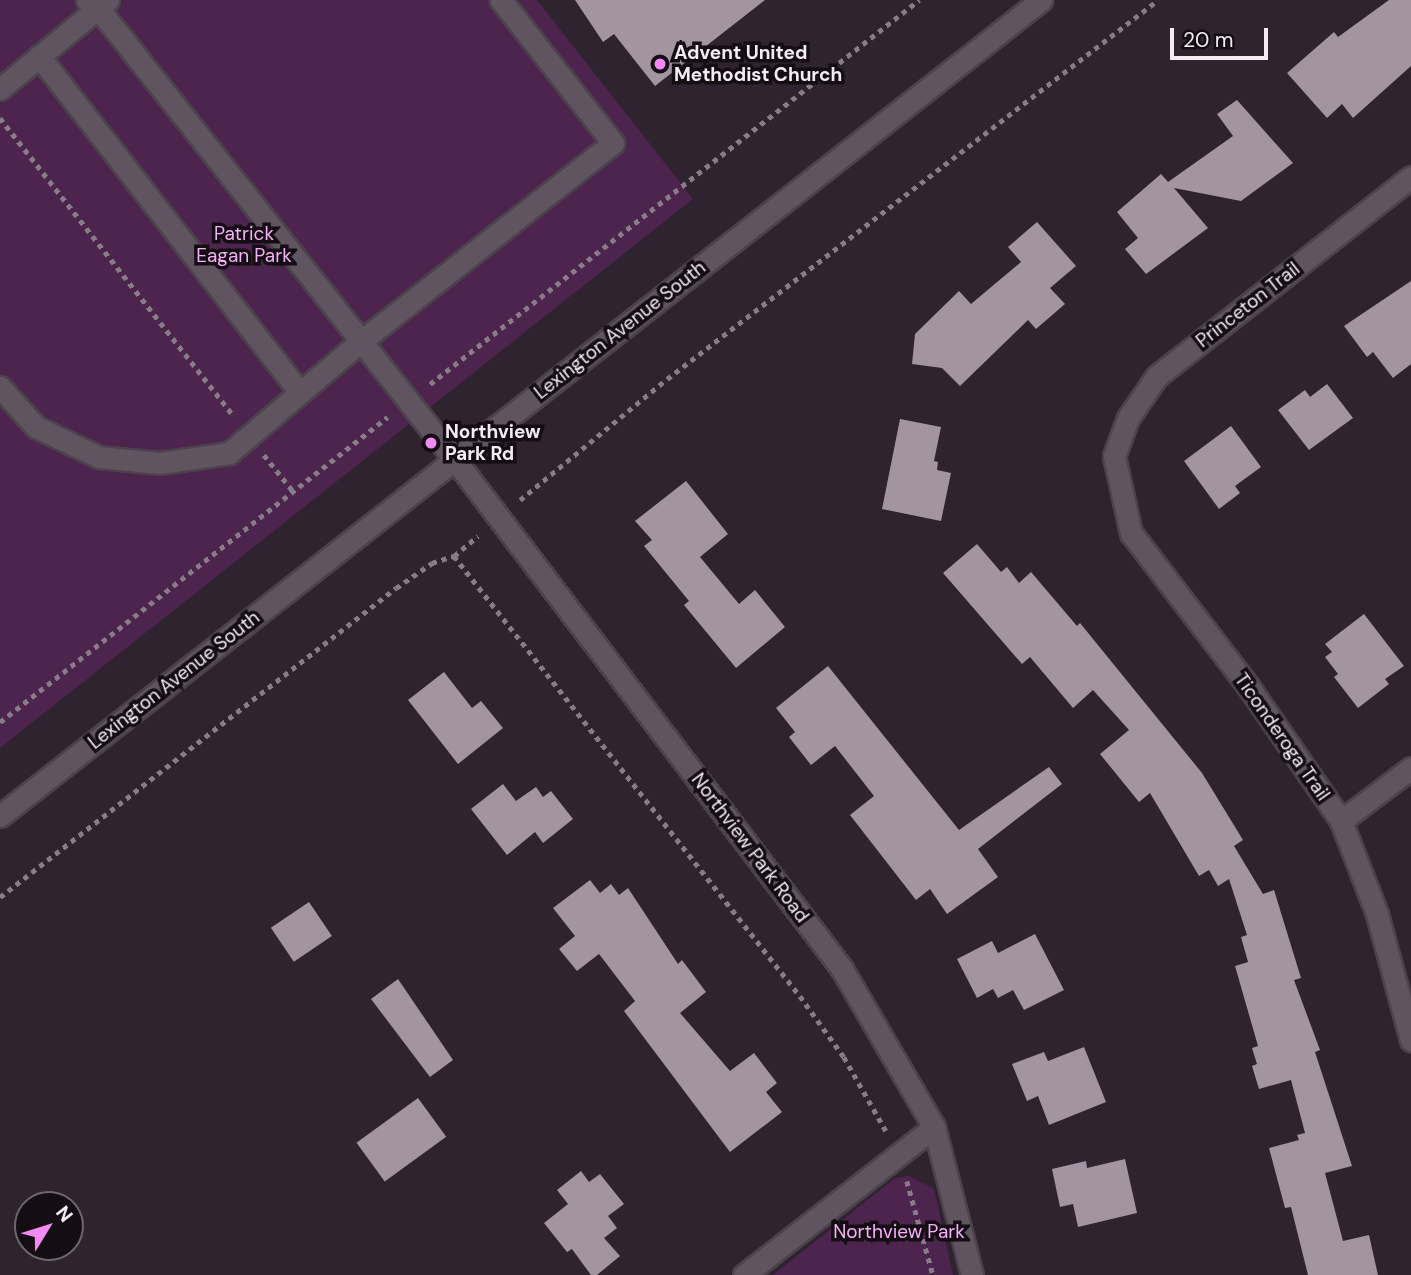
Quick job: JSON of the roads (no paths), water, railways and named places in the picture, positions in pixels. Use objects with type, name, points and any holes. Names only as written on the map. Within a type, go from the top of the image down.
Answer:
[{"type":"street","points":[[0,387],[36,427],[99,457],[160,463],[229,453],[360,342],[613,143],[501,0]]},
{"type":"street","name":"Lexington Avenue South","points":[[0,816],[1041,0]]},
{"type":"street","points":[[0,89],[98,3]]},
{"type":"street","name":"Northview Park Road","points":[[98,3],[360,342],[455,460],[842,969],[934,1127],[972,1275]]},
{"type":"street","points":[[39,56],[300,392]]},
{"type":"street","name":"Princeton Trail","points":[[1114,456],[1128,418],[1157,376],[1411,177]]},
{"type":"street","name":"Ticonderoga Trail","points":[[1114,456],[1131,533],[1248,686],[1341,821],[1377,914],[1411,1040]]},
{"type":"street","points":[[1341,821],[1411,768]]},
{"type":"street","points":[[744,1275],[934,1127]]},
{"type":"place","name":"Advent United Methodist Church","points":[[660,64]]},
{"type":"place","name":"Northview Park Rd","points":[[431,443]]},
{"type":"park label","name":"Patrick Eagan Park","points":[[244,245]]},
{"type":"park label","name":"Northview Park","points":[[899,1232]]}]
